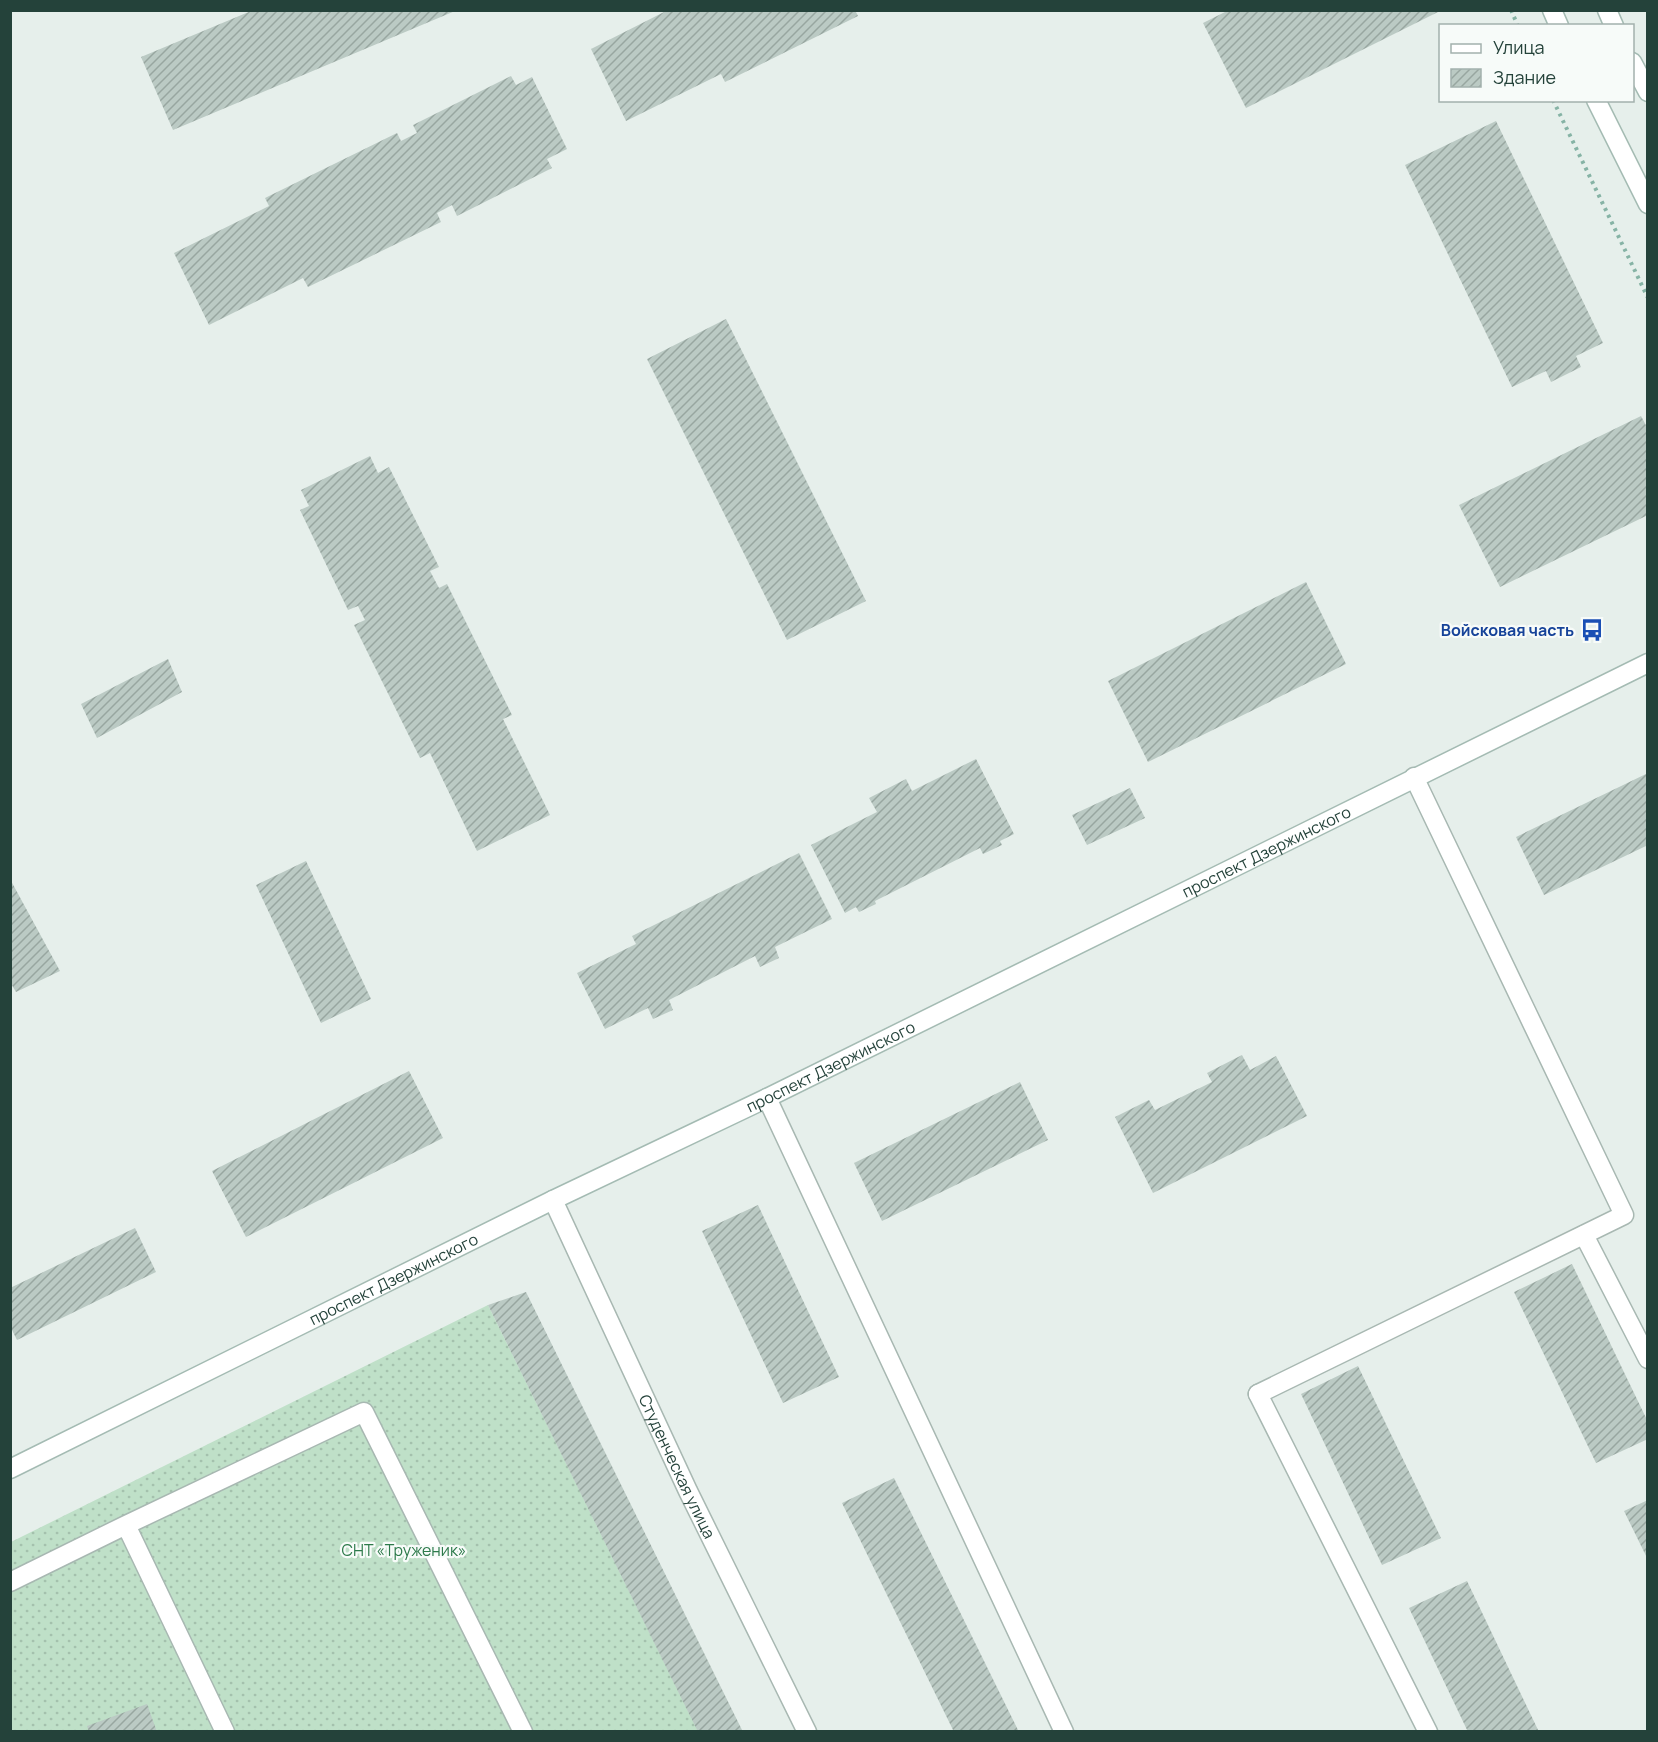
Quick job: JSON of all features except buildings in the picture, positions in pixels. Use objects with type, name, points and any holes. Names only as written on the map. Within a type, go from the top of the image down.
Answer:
[{"type":"street","points":[[1552,10],[1558,24]]},
{"type":"street","points":[[1606,10],[1613,24]]},
{"type":"street","points":[[1634,66],[1647,93]]},
{"type":"street","points":[[1597,102],[1647,204]]},
{"type":"street","name":"проспект Дзержинского","points":[[10,1469],[1647,663]]},
{"type":"street","points":[[1414,777],[1624,1215],[1258,1394],[1428,1731]]},
{"type":"street","points":[[767,1098],[1064,1731]]},
{"type":"street","name":"Студенческая улица","points":[[553,1200],[688,1491],[807,1731]]},
{"type":"street","points":[[1584,1234],[1647,1359]]},
{"type":"street","points":[[10,1582],[364,1412],[523,1731]]},
{"type":"street","points":[[126,1525],[225,1731]]},
{"type":"path","points":[[1511,10],[1517,24]]},
{"type":"path","points":[[1554,102],[1647,298]]},
{"type":"green space","name":"СНТ «Труженик»","points":[[488,1305],[698,1731],[11,1732],[11,1542]]},
{"type":"place","name":"Войсковая часть","points":[[1592,630]]}]
